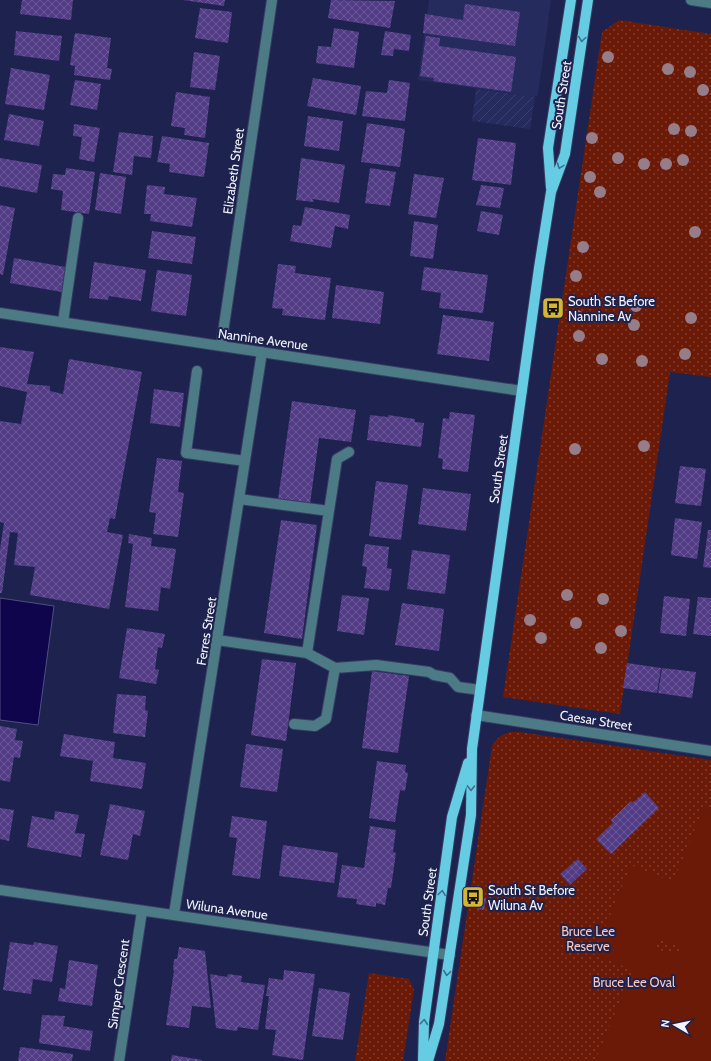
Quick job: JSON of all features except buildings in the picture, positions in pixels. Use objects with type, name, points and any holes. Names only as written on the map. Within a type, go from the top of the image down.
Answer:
[{"type":"main road","name":"South Street","points":[[551,192],[548,148],[571,0]]},
{"type":"main road","name":"South Street","points":[[428,1061],[439,1024],[471,815],[472,750],[476,716],[539,268],[551,192],[565,154],[588,0]]},
{"type":"main road","name":"South Street","points":[[423,1061],[424,1022],[452,817],[472,750]]},
{"type":"street","name":"Elizabeth Street","points":[[221,346],[272,0]]},
{"type":"street","points":[[691,0],[711,3]]},
{"type":"street","points":[[63,322],[78,218]]},
{"type":"street","name":"Nannine Avenue","points":[[0,313],[522,391]]},
{"type":"street","name":"Ferres Street","points":[[174,914],[262,352]]},
{"type":"street","points":[[197,371],[186,453],[245,460]]},
{"type":"street","points":[[307,653],[337,458],[349,452]]},
{"type":"street","points":[[240,499],[329,511]]},
{"type":"street","points":[[218,640],[307,653],[335,668],[376,665],[429,672],[434,675],[450,678],[458,687],[480,690]]},
{"type":"street","points":[[294,724],[315,726],[326,719],[335,668]]},
{"type":"street","name":"Caesar Street","points":[[476,716],[711,751]]},
{"type":"street","name":"Wiluna Avenue","points":[[0,890],[450,955]]},
{"type":"street","name":"Simper Crescent","points":[[120,1061],[142,911]]},
{"type":"shaded area","points":[[429,0],[551,0],[538,95],[535,97],[418,80]]},
{"type":"shaded area","points":[[476,89],[535,97],[530,129],[472,121]]},
{"type":"shaded area","points":[[0,598],[54,606],[38,725],[0,720]]},
{"type":"green space","points":[[619,20],[711,34],[711,377],[670,372],[620,714],[503,697],[602,32]]},
{"type":"green space","name":"Bruce Lee Reserve","points":[[511,732],[520,732],[711,760],[711,1061],[445,1061],[492,746],[500,737]]},
{"type":"green space","name":"Bruce Lee Oval","points":[[704,807],[711,810],[711,1061],[595,1061],[633,970],[594,954],[631,865],[673,882]],"holes":[[[659,939],[680,947],[679,952],[674,950],[672,955],[656,948]]]},
{"type":"green space","points":[[369,973],[409,979],[414,989],[403,1061],[355,1061]]},
{"type":"place","name":"South St Before Nannine Av","points":[[553,308]]},
{"type":"place","name":"South St Before Wiluna Av","points":[[473,897]]}]
